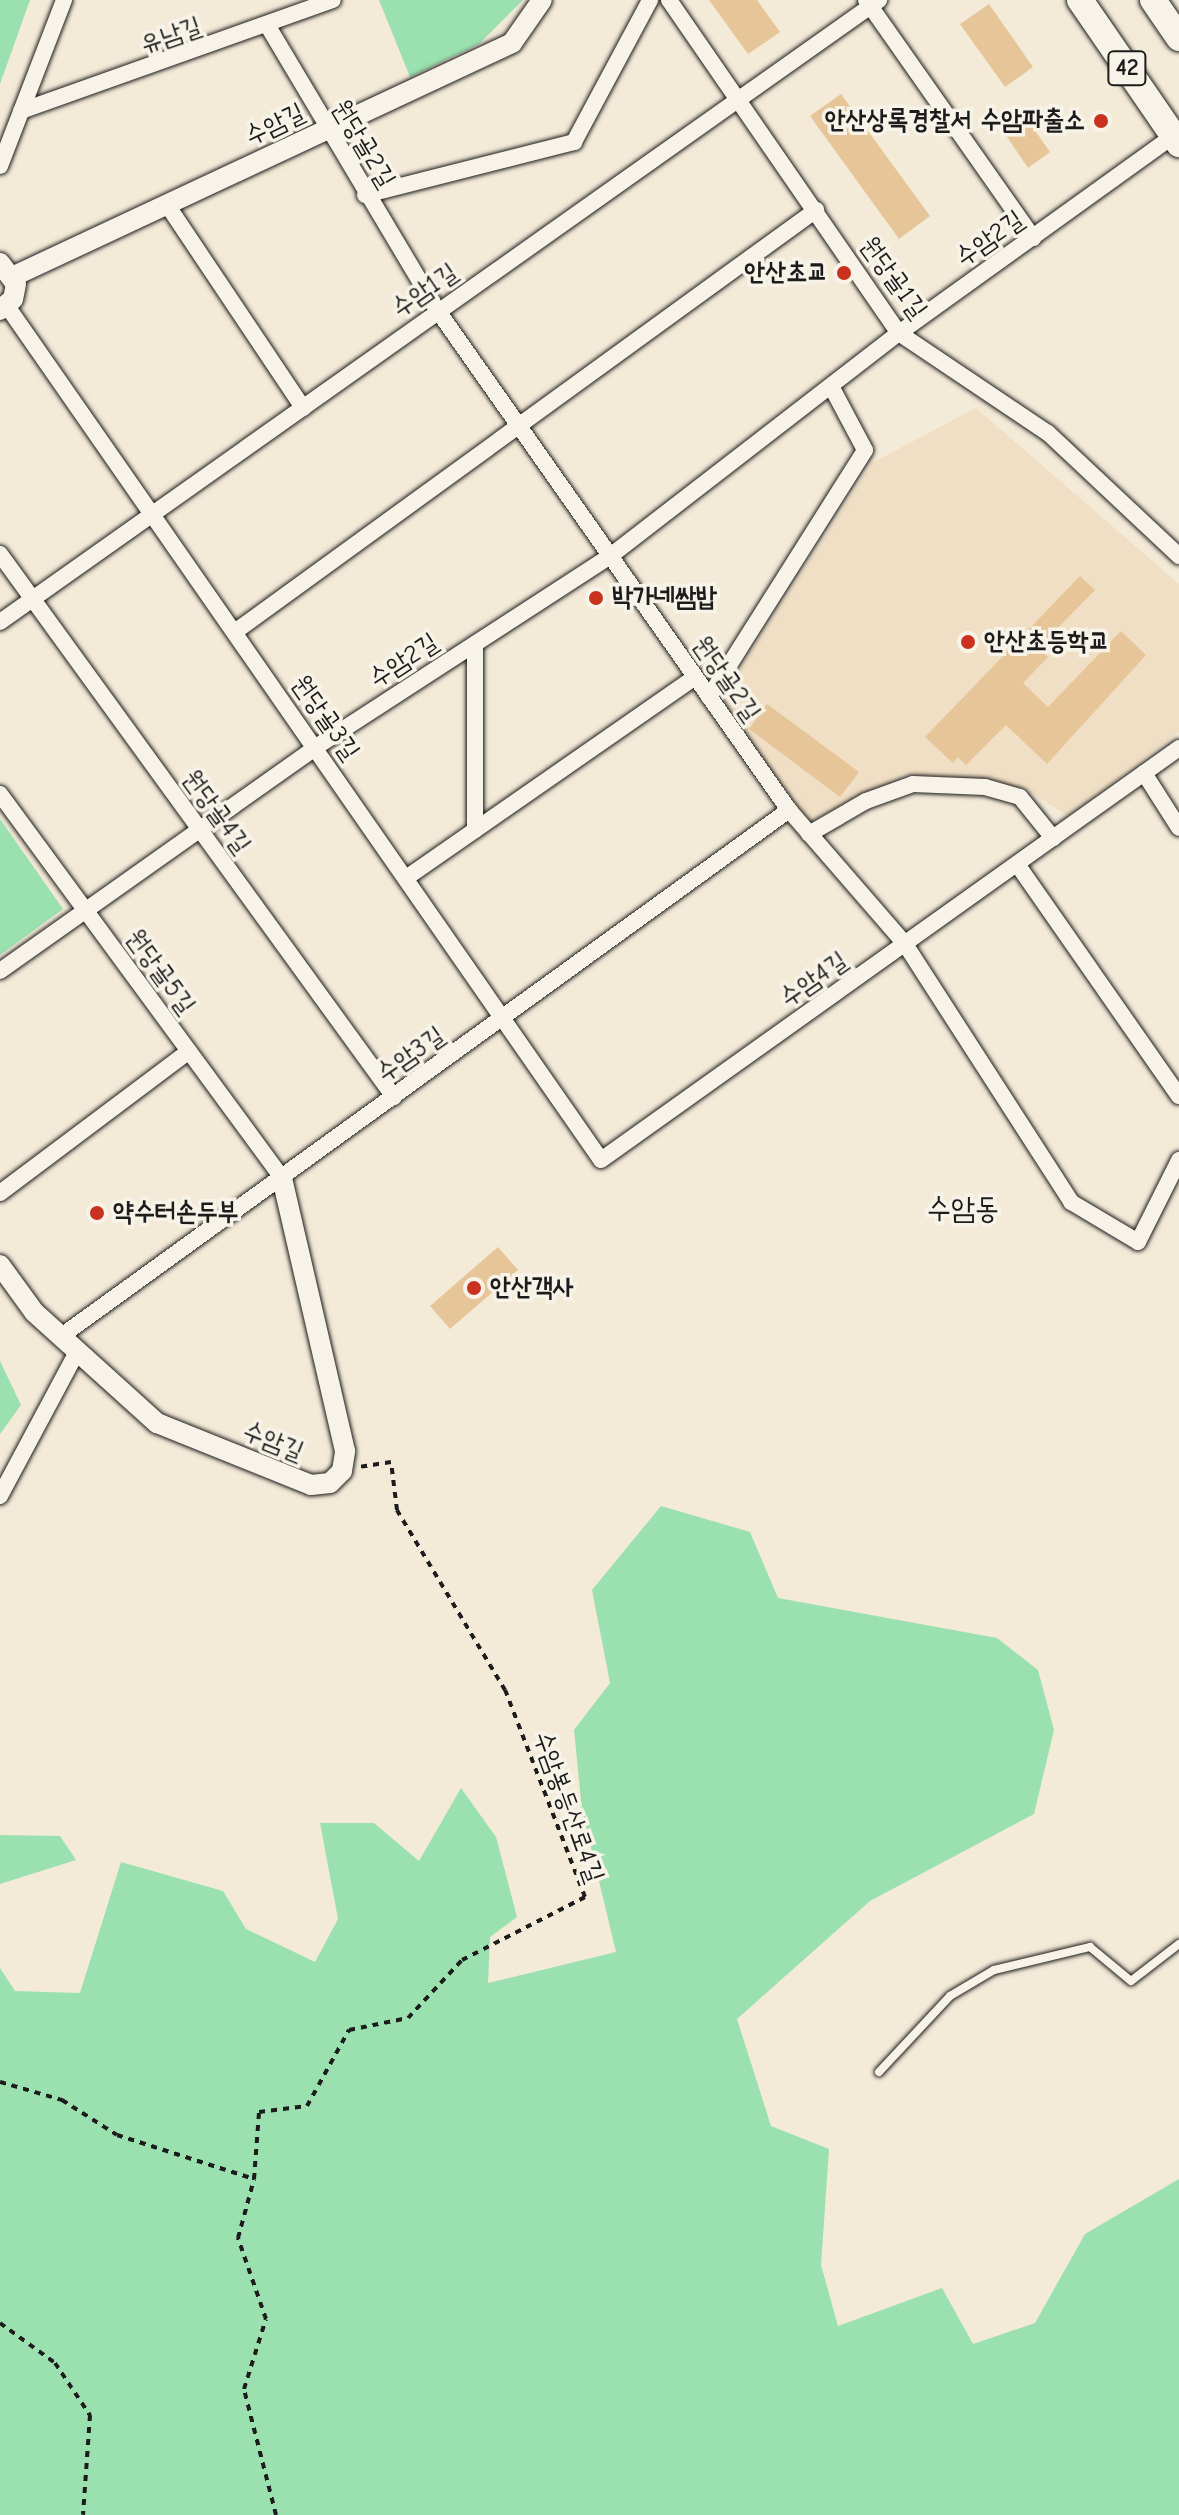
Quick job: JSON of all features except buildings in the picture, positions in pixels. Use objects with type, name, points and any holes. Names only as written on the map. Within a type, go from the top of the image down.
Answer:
[{"type":"main road","name":"42","points":[[1080,0],[1177,137]]},
{"type":"main road","name":"42","points":[[1153,0],[1179,38]]},
{"type":"street","points":[[0,166],[64,0]]},
{"type":"street","name":"유남길","points":[[21,111],[269,28],[333,0]]},
{"type":"street","name":"수암길","points":[[7,270],[168,206],[512,43],[542,0]]},
{"type":"street","points":[[365,195],[574,142],[650,0]]},
{"type":"street","name":"원당골1길","points":[[669,0],[740,98],[899,333],[1048,433],[1179,556]]},
{"type":"street","points":[[872,2],[1033,238]]},
{"type":"street","name":"수암1길","points":[[0,622],[872,2]]},
{"type":"street","name":"원당골2길","points":[[269,28],[324,130],[438,311],[789,810],[905,944],[1071,1202],[1138,1242],[1179,1160]]},
{"type":"street","name":"수암2길","points":[[0,971],[316,747],[609,557],[899,333],[1177,137]]},
{"type":"street","points":[[168,206],[303,408]]},
{"type":"street","points":[[236,631],[816,210]]},
{"type":"street","points":[[4,308],[16,292],[7,270]]},
{"type":"street","name":"원당골3길","points":[[4,308],[155,513],[601,1160]]},
{"type":"street","points":[[709,697],[865,450],[831,386]]},
{"type":"street","name":"원당골4길","points":[[0,554],[394,1097]]},
{"type":"street","points":[[475,644],[475,830]]},
{"type":"street","points":[[406,878],[695,677]]},
{"type":"street","name":"수암4길","points":[[601,1160],[1179,748]]},
{"type":"street","points":[[1144,773],[1179,828]]},
{"type":"street","points":[[809,834],[866,801],[913,784],[985,787],[1020,797],[1053,838]]},
{"type":"street","name":"원당골5길","points":[[0,794],[282,1178]]},
{"type":"street","name":"수암3길","points":[[60,1337],[504,1019],[789,810]]},
{"type":"street","points":[[1017,864],[1179,1096]]},
{"type":"street","points":[[0,1193],[189,1051]]},
{"type":"street","name":"수암길","points":[[0,1265],[60,1337],[157,1423],[311,1485],[330,1483],[342,1471],[345,1451],[282,1178]]},
{"type":"street","points":[[0,1496],[77,1352]]},
{"type":"lane","points":[[879,2072],[950,1996],[994,1970],[1090,1947],[1131,1981],[1179,1944]]},
{"type":"path","name":"수암봉등산로4길","points":[[276,2515],[244,2389],[266,2319],[238,2238],[254,2179],[259,2112],[307,2106],[349,2030],[408,2018],[462,1960],[585,1897],[505,1690],[397,1510],[391,1462],[342,1471]]},
{"type":"path","points":[[0,2082],[62,2100],[117,2135],[254,2179]]},
{"type":"path","points":[[0,2323],[55,2363],[90,2415],[83,2515]]},
{"type":"shaded area","name":"안산초등학교","points":[[976,408],[1179,584],[1179,732],[1069,816],[1022,787],[906,775],[809,822],[719,701],[872,463]]},
{"type":"green space","points":[[0,0],[30,0],[0,84]]},
{"type":"green space","points":[[379,0],[523,0],[479,44],[410,77]]},
{"type":"green space","points":[[0,819],[63,909],[0,955]]},
{"type":"green space","points":[[0,1361],[21,1405],[0,1434]]},
{"type":"green space","points":[[661,1506],[750,1532],[778,1598],[997,1638],[1038,1670],[1054,1730],[1034,1814],[870,1901],[737,2019],[771,2126],[829,2149],[821,2265],[838,2326],[942,2288],[973,2344],[1035,2323],[1085,2234],[1179,2179],[1179,2515],[0,2515],[0,1968],[15,1991],[80,1993],[121,1862],[223,1891],[246,1929],[315,1962],[338,1919],[320,1823],[374,1823],[419,1861],[461,1788],[496,1837],[517,1917],[490,1937],[488,1983],[616,1952],[582,1810],[574,1730],[610,1683],[592,1590]]},
{"type":"green space","points":[[0,1835],[60,1836],[76,1860],[0,1884]]},
{"type":"place","name":"안산상록경찰서 수암파출소","points":[[1101,121]]},
{"type":"place","name":"안산초교","points":[[844,273]]},
{"type":"place","name":"박가네쌈밥","points":[[596,598]]},
{"type":"place","name":"안산초등학교","points":[[968,642]]},
{"type":"place","name":"약수터손두부","points":[[97,1213]]},
{"type":"place","name":"안산객사","points":[[474,1288]]},
{"type":"district","name":"수암동","points":[[963,1209]]}]
